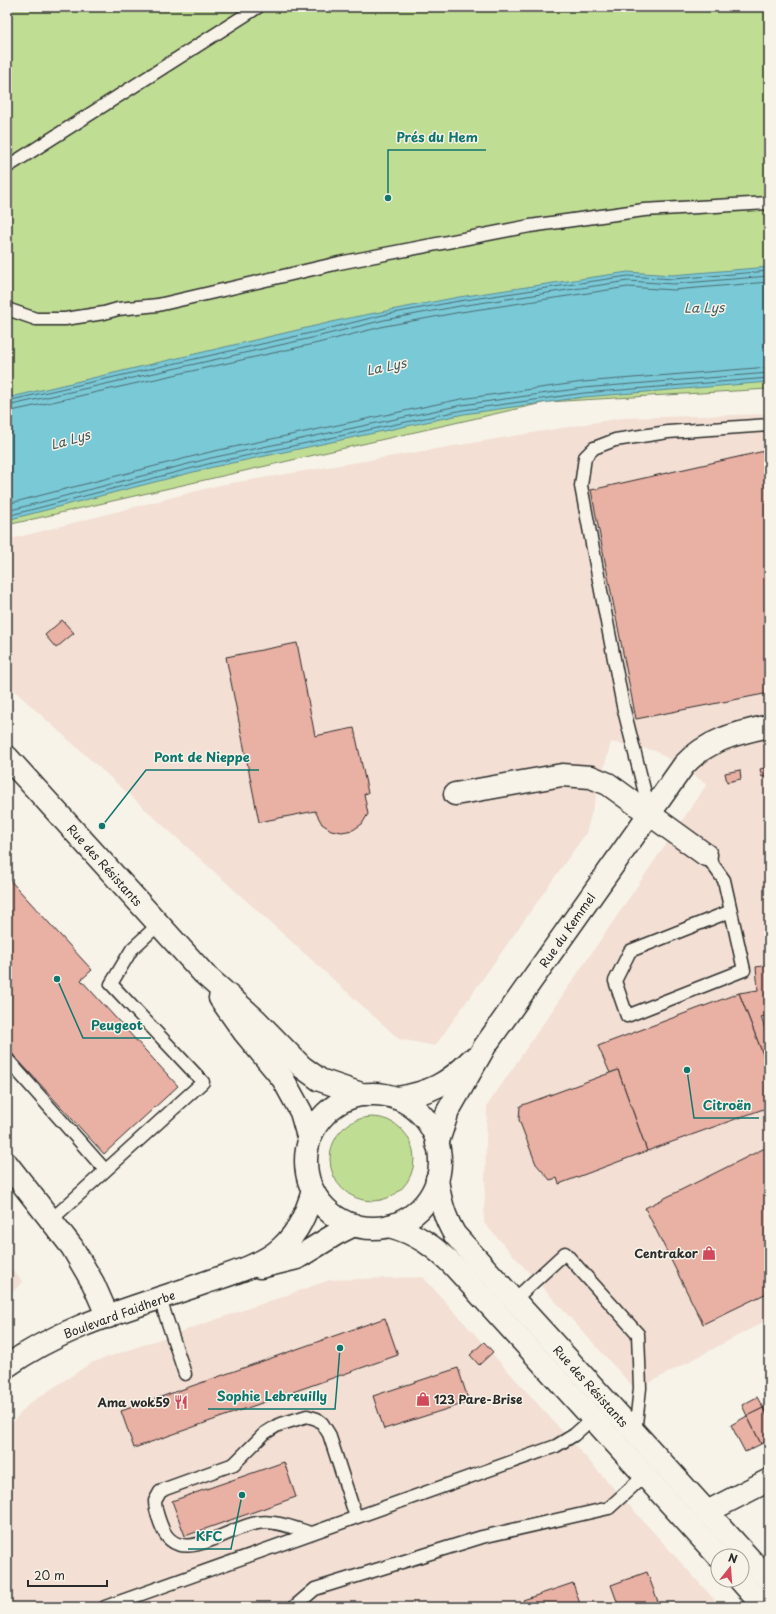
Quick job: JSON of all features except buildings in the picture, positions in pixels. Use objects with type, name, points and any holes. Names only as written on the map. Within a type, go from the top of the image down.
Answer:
[{"type":"main road","name":"Rue du Kemmel","points":[[437,1144],[448,1111],[484,1046],[684,765],[704,748],[732,735],[769,726]]},
{"type":"main road","name":"Rue des Résistants","points":[[7,757],[204,974],[244,1032],[283,1079],[301,1112],[309,1140]]},
{"type":"main road","points":[[455,794],[562,775],[584,776],[608,784],[706,855]]},
{"type":"main road","name":"Rue des Résistants","points":[[204,974],[246,1010],[310,1074],[330,1085],[364,1095]]},
{"type":"main road","name":"Rue du Kemmel","points":[[397,1098],[420,1094],[440,1086],[465,1067],[484,1046]]},
{"type":"main road","points":[[380,1094],[397,1098],[409,1105],[425,1118],[432,1131],[437,1144],[440,1161],[437,1178],[427,1200],[417,1211],[404,1220],[389,1226],[375,1228],[354,1225],[330,1212],[313,1191],[306,1166],[309,1140],[316,1125],[333,1107],[347,1099],[364,1095],[380,1094]]},
{"type":"main road","points":[[7,1164],[52,1219],[83,1264],[108,1316]]},
{"type":"main road","name":"Rue des Résistants","points":[[437,1178],[440,1201],[445,1218],[455,1235],[769,1580]]},
{"type":"main road","name":"Boulevard Faidherbe","points":[[7,1366],[33,1348],[47,1341],[108,1316],[236,1272],[274,1254],[286,1243],[301,1223],[313,1191]]},
{"type":"main road","name":"Boulevard Faidherbe","points":[[236,1272],[281,1263],[297,1258],[336,1234],[354,1225]]},
{"type":"main road","name":"Rue des Résistants","points":[[389,1226],[418,1236],[447,1259],[711,1548]]},
{"type":"main road","points":[[706,1512],[769,1480]]},
{"type":"main road","points":[[747,1588],[764,1607]]},
{"type":"lane","points":[[7,167],[258,7]]},
{"type":"lane","points":[[7,309],[36,319],[65,319],[104,313],[118,309],[158,305],[339,263],[530,226],[644,210],[769,203]]},
{"type":"lane","points":[[650,813],[623,706],[581,486],[585,457],[594,448],[615,440],[668,432],[769,425]]},
{"type":"lane","points":[[706,855],[724,880],[731,911],[744,970],[627,1016],[615,981],[630,951],[731,911]]},
{"type":"lane","points":[[52,1219],[203,1082],[111,984],[132,949],[159,924]]},
{"type":"lane","points":[[7,1059],[105,1170]]},
{"type":"lane","points":[[514,1300],[565,1253],[588,1278],[638,1334],[640,1388],[635,1434]]},
{"type":"lane","points":[[160,1299],[185,1374]]},
{"type":"lane","points":[[311,1533],[286,1525],[257,1523],[192,1546],[178,1545],[164,1533],[155,1501],[160,1492],[234,1464],[274,1426],[307,1416],[317,1419],[322,1423],[329,1434],[356,1517]]},
{"type":"lane","points":[[105,1607],[556,1446],[574,1435],[593,1418]]},
{"type":"lane","points":[[294,1607],[315,1589],[482,1537],[609,1508],[645,1475]]},
{"type":"shaded area","points":[[769,414],[769,1319],[636,1390],[484,1223],[487,1106],[707,784],[656,751],[611,742],[586,833],[435,1046],[399,1039],[7,684],[7,540],[220,485],[622,418]]},
{"type":"shaded area","points":[[7,1264],[23,1282],[7,1297]]},
{"type":"shaded area","points":[[423,1277],[721,1607],[7,1607],[7,1428],[30,1403],[91,1363],[330,1280]]},
{"type":"green space","points":[[7,7],[769,7],[769,389],[547,402],[7,525]]},
{"type":"green space","points":[[372,1117],[388,1120],[402,1129],[411,1143],[414,1159],[411,1175],[402,1189],[388,1198],[372,1201],[356,1198],[342,1189],[333,1175],[330,1159],[333,1143],[342,1129],[356,1120]]},
{"type":"water","name":"La Lys","points":[[769,267],[769,382],[584,397],[464,414],[213,467],[7,520],[7,398],[349,318],[459,297],[628,272],[672,275]]},
{"type":"place","name":"Prés du Hem","points":[[388,198]]},
{"type":"place","name":"Pont de Nieppe","points":[[102,826]]},
{"type":"place","name":"Peugeot","points":[[57,979]]},
{"type":"place","name":"Citroën","points":[[687,1070]]},
{"type":"place","name":"Centrakor","points":[[709,1253]]},
{"type":"place","name":"Sophie Lebreuilly","points":[[340,1348]]},
{"type":"place","name":"123 Pare-Brise","points":[[423,1399]]},
{"type":"place","name":"Ama wok59","points":[[181,1402]]},
{"type":"place","name":"KFC","points":[[242,1495]]}]
